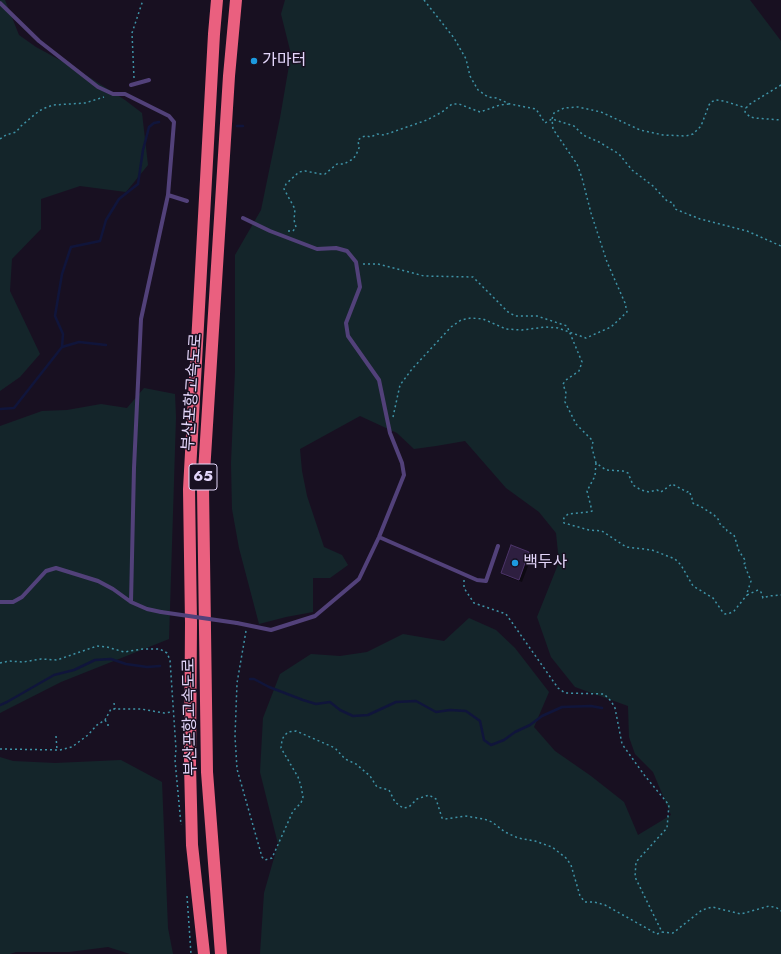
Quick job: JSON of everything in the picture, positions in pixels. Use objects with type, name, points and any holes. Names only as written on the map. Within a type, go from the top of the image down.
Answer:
[{"type":"highway","name":"부산포항고속도로","points":[[204,954],[192,845],[190,765],[192,623],[189,489],[217,0]]},
{"type":"highway","name":"부산포항고속도로","points":[[222,954],[207,772],[203,488],[229,76],[236,0]]},
{"type":"lane","points":[[0,3],[45,46],[98,87],[113,94],[125,94],[143,102],[169,116],[174,122],[168,195],[141,319],[134,468],[131,602]]},
{"type":"lane","points":[[131,85],[149,80]]},
{"type":"lane","points":[[168,195],[187,201]]},
{"type":"lane","points":[[0,602],[14,602],[22,597],[46,571],[56,568],[98,581],[113,589],[131,602],[147,609],[272,630],[315,616],[359,579],[379,537],[404,475],[402,463],[390,432],[379,380],[348,336],[346,323],[360,287],[357,265],[347,251],[336,248],[317,249],[270,231],[243,218]]},
{"type":"lane","points":[[379,537],[477,580],[486,581],[498,546]]},
{"type":"path","points":[[131,85],[134,80],[132,33],[143,0]]},
{"type":"path","points":[[424,0],[454,38],[466,59],[470,76],[478,90],[488,97],[496,98],[510,104],[536,109],[545,123],[552,119],[574,126],[583,135],[599,142],[619,154],[632,170],[653,186],[667,201],[673,203],[675,209],[700,219],[747,231],[781,246]]},
{"type":"path","points":[[746,108],[758,98],[781,85]]},
{"type":"path","points":[[0,139],[6,135],[16,132],[39,111],[53,105],[85,103],[113,94]]},
{"type":"path","points":[[390,432],[400,385],[412,369],[451,327],[461,320],[471,318],[483,319],[506,329],[522,330],[546,327],[558,328],[586,338],[611,327],[627,312],[625,303],[602,248],[577,164],[553,129],[552,119],[554,113],[564,108],[578,106],[600,112],[640,130],[663,135],[686,136],[693,134],[701,126],[708,105],[711,102],[716,100],[724,101],[746,108]]},
{"type":"path","points":[[287,231],[293,231],[296,227],[294,220],[295,209],[284,189],[286,184],[299,172],[304,171],[325,174],[337,164],[344,164],[353,159],[359,148],[358,140],[362,137],[371,137],[377,134],[384,134],[427,120],[442,112],[452,104],[459,104],[480,112],[510,104]]},
{"type":"path","points":[[746,108],[745,112],[750,117],[781,120]]},
{"type":"path","points":[[357,265],[378,264],[424,276],[473,277],[508,312],[515,316],[537,316],[567,326],[582,362],[579,371],[566,380],[563,384],[566,393],[565,402],[576,424],[593,441],[592,448],[596,463],[595,476],[587,491],[592,510],[589,512],[568,514],[564,518],[564,523],[589,530],[602,531],[626,547],[652,550],[675,559],[681,565],[693,586],[713,598],[725,614],[734,610],[747,595],[758,590],[761,592],[763,598],[781,595]]},
{"type":"path","points":[[596,463],[606,470],[623,471],[628,473],[633,485],[641,490],[649,492],[657,490],[661,492],[672,484],[687,492],[689,491],[694,504],[714,515],[718,519],[720,526],[726,528],[727,531],[734,535],[739,551],[745,560],[746,564],[744,564],[751,581],[747,595]]},
{"type":"path","points":[[463,573],[464,588],[474,603],[506,614],[558,688],[565,693],[604,694],[611,701],[622,744],[669,806],[667,828],[636,862],[634,877],[662,932]]},
{"type":"path","points":[[248,625],[237,682],[235,736],[237,769],[262,857],[265,860],[272,858],[293,811],[301,803],[303,797],[298,777],[281,748],[284,736],[288,732],[296,731],[335,748],[345,759],[356,764],[370,776],[377,787],[390,790],[394,802],[403,808],[409,807],[417,800],[429,795],[436,799],[442,818],[445,820],[465,816],[484,819],[492,822],[505,832],[518,838],[535,841],[552,847],[566,858],[571,865],[580,896],[585,902],[594,902],[605,905],[657,934],[662,932],[673,933],[702,910],[712,907],[741,914],[769,906],[777,908],[781,911]]},
{"type":"path","points":[[0,663],[9,661],[23,662],[41,659],[57,660],[97,646],[124,652],[143,649],[160,649],[167,653],[170,660],[176,749],[175,760],[181,830]]},
{"type":"path","points":[[114,703],[114,709]]},
{"type":"path","points":[[0,750],[57,750],[72,746],[88,735],[96,725],[105,720],[111,709],[141,709],[164,713],[174,712]]},
{"type":"path","points":[[105,720],[108,727]]},
{"type":"path","points":[[56,736],[57,750]]},
{"type":"path","points":[[186,892],[191,954]]},
{"type":"shaded area","points":[[0,0],[5,0],[19,35],[36,47],[78,70],[125,100],[142,113],[148,165],[126,192],[80,186],[41,199],[41,229],[12,259],[10,291],[40,354],[20,377],[0,391]]},
{"type":"shaded area","points":[[285,0],[750,0],[781,41],[781,954],[260,954],[264,893],[278,844],[260,772],[263,718],[280,674],[311,654],[340,656],[367,652],[403,634],[444,641],[469,618],[496,630],[515,648],[549,692],[534,727],[555,751],[591,776],[624,802],[638,835],[671,815],[653,772],[635,754],[629,737],[628,706],[575,687],[551,657],[537,617],[559,562],[556,533],[539,512],[506,488],[465,441],[414,449],[397,433],[360,416],[300,449],[302,471],[307,496],[324,547],[342,555],[348,565],[330,578],[313,578],[313,612],[259,624],[239,548],[232,509],[231,463],[235,371],[235,255],[261,210],[280,118],[291,54],[281,14]]},
{"type":"shaded area","points":[[144,388],[175,394],[176,417],[169,639],[61,682],[0,713],[0,426],[42,411],[67,410],[101,404],[127,408]]},
{"type":"shaded area","points":[[0,757],[13,761],[55,763],[121,760],[162,782],[168,928],[173,954],[130,954],[108,947],[69,952],[16,952],[10,954],[0,954]]},
{"type":"building","name":"백두사","points":[[511,545],[529,552],[519,580],[501,573]]},
{"type":"waterway","points":[[62,347],[63,334],[55,316],[62,274],[71,247],[100,241],[106,220],[119,199],[138,184],[143,150],[149,127],[154,123],[159,122]]},
{"type":"waterway","points":[[237,126],[243,126]]},
{"type":"waterway","points":[[0,409],[14,408],[62,347],[79,342],[106,345]]},
{"type":"waterway","points":[[0,705],[54,675],[74,670],[95,660],[111,659],[126,664],[147,667],[160,666]]},
{"type":"waterway","points":[[250,679],[254,679],[269,687],[316,704],[330,702],[340,710],[353,716],[368,715],[396,702],[416,701],[436,712],[450,710],[466,711],[480,721],[484,740],[491,745],[504,740],[515,732],[530,725],[542,716],[562,707],[591,706],[602,708]]},
{"type":"place","name":"가마터","points":[[254,61]]},
{"type":"place","name":"백두사","points":[[515,563]]}]
